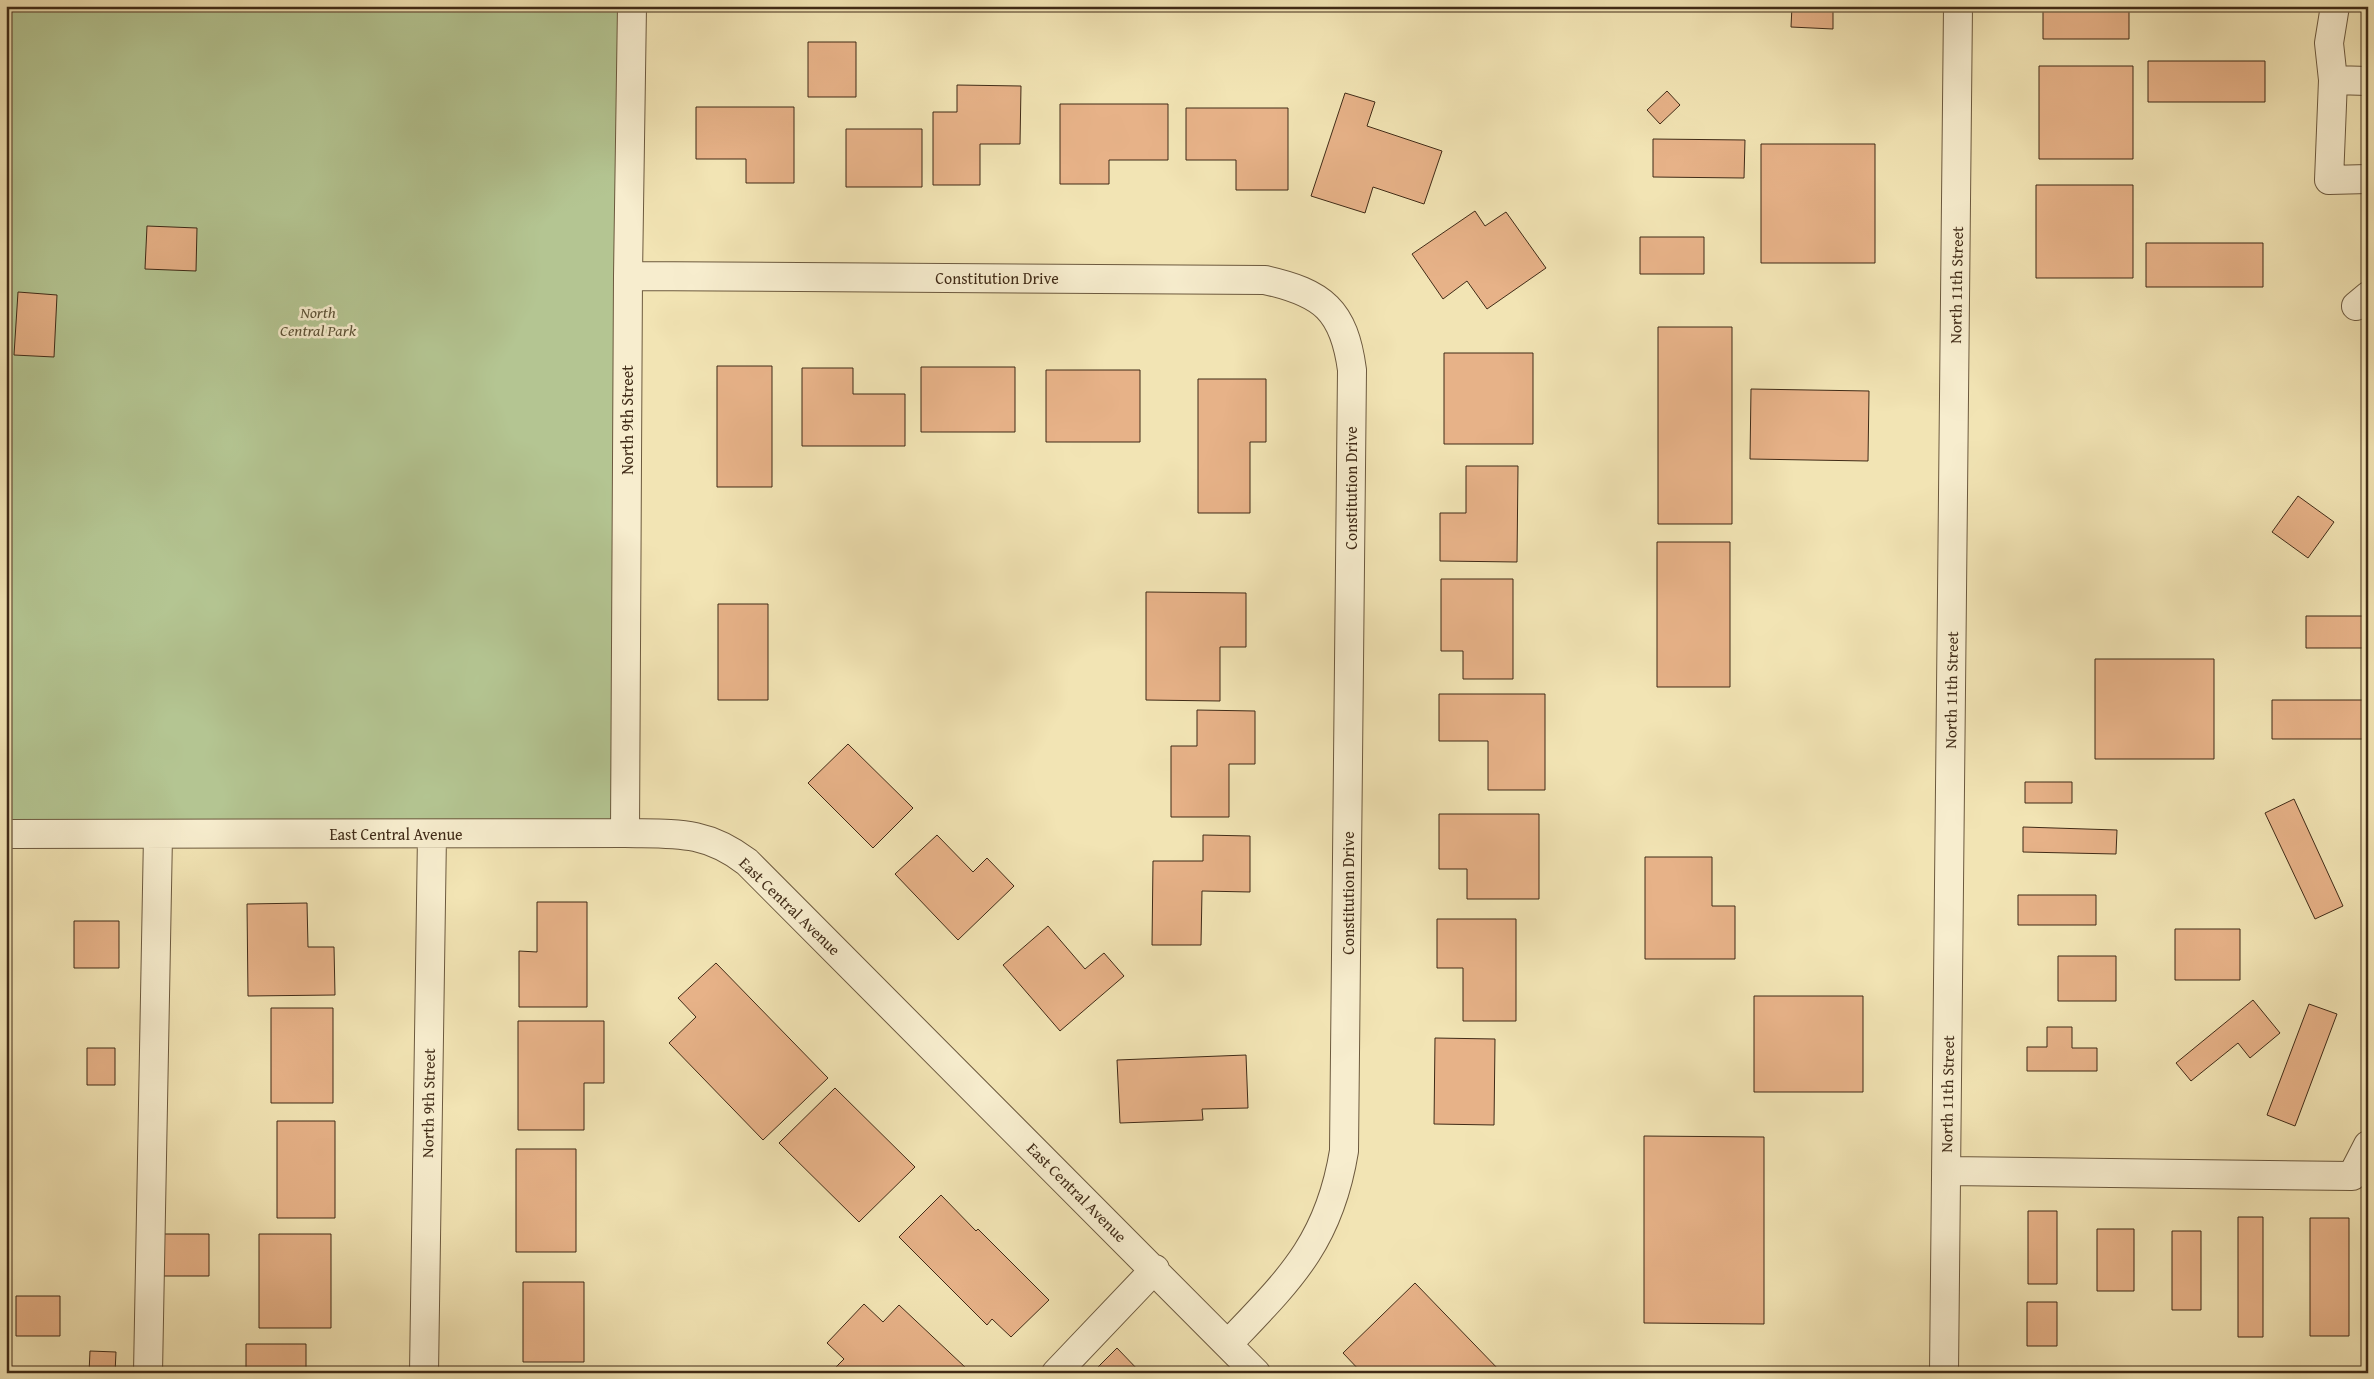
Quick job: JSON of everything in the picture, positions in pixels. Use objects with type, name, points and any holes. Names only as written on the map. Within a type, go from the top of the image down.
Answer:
[{"type":"street","name":"North 9th Street","points":[[625,833],[628,276],[632,6]]},
{"type":"street","name":"North 11th Street","points":[[1944,1373],[1958,6]]},
{"type":"street","points":[[2334,6],[2329,43],[2333,80],[2329,180],[2368,179]]},
{"type":"street","points":[[2333,80],[2368,80]]},
{"type":"street","name":"Constitution Drive","points":[[628,276],[1265,280],[1291,286],[1315,296],[1332,311],[1343,329],[1350,350],[1352,370],[1344,1151],[1335,1196],[1312,1245],[1282,1286],[1228,1344]]},
{"type":"street","name":"East Central Avenue","points":[[6,834],[625,833],[686,834],[709,839],[731,849],[747,862],[1155,1269],[1256,1373]]},
{"type":"street","name":"North 9th Street","points":[[424,1373],[432,834]]},
{"type":"street","points":[[148,1373],[158,835]]},
{"type":"street","points":[[1946,1171],[2352,1176],[2368,1145]]},
{"type":"street","points":[[1056,1373],[1155,1269]]},
{"type":"green space","name":"North Central Park","points":[[6,6],[634,6],[625,833],[6,833]]},
{"type":"building","points":[[1792,6],[1833,6],[1833,29],[1791,27]]},
{"type":"building","points":[[2043,6],[2129,6],[2129,39],[2043,39]]},
{"type":"building","points":[[808,42],[856,42],[856,97],[808,97]]},
{"type":"building","points":[[2148,61],[2265,61],[2265,102],[2148,102]]},
{"type":"building","points":[[2039,66],[2133,66],[2133,159],[2039,159]]},
{"type":"building","points":[[957,85],[1021,86],[1020,144],[980,144],[980,185],[933,185],[933,112],[957,112]]},
{"type":"building","points":[[1667,91],[1680,105],[1660,124],[1647,110]]},
{"type":"building","points":[[1345,93],[1375,102],[1367,126],[1442,151],[1424,204],[1373,187],[1365,213],[1311,196]]},
{"type":"building","points":[[1060,104],[1168,104],[1168,160],[1109,160],[1109,184],[1060,184]]},
{"type":"building","points":[[696,107],[794,107],[794,183],[746,183],[746,159],[696,159]]},
{"type":"building","points":[[1186,108],[1288,108],[1288,190],[1236,190],[1236,160],[1186,160]]},
{"type":"building","points":[[846,129],[922,129],[922,187],[846,187]]},
{"type":"building","points":[[1653,139],[1745,140],[1744,178],[1653,177]]},
{"type":"building","points":[[1761,144],[1875,144],[1875,263],[1761,263]]},
{"type":"building","points":[[2036,185],[2133,185],[2133,278],[2036,278]]},
{"type":"building","points":[[1475,211],[1485,226],[1506,212],[1546,268],[1487,309],[1467,281],[1443,299],[1412,254]]},
{"type":"building","points":[[147,226],[197,228],[196,271],[145,269]]},
{"type":"building","points":[[1640,237],[1704,237],[1704,274],[1640,274]]},
{"type":"building","points":[[2146,243],[2263,243],[2263,287],[2146,287]]},
{"type":"building","points":[[18,292],[57,295],[54,357],[14,355]]},
{"type":"building","points":[[1658,327],[1732,327],[1732,524],[1658,524]]},
{"type":"building","points":[[1444,353],[1533,353],[1533,444],[1444,444]]},
{"type":"building","points":[[717,366],[772,366],[772,487],[717,487]]},
{"type":"building","points":[[921,367],[1015,367],[1015,432],[921,432]]},
{"type":"building","points":[[802,368],[853,368],[853,394],[905,394],[905,446],[802,446]]},
{"type":"building","points":[[1046,370],[1140,370],[1140,442],[1046,442]]},
{"type":"building","points":[[1198,379],[1266,379],[1266,442],[1250,442],[1250,513],[1198,513]]},
{"type":"building","points":[[1751,389],[1869,391],[1868,461],[1750,459]]},
{"type":"building","points":[[1466,466],[1518,466],[1517,562],[1440,561],[1440,513],[1466,513]]},
{"type":"building","points":[[2298,496],[2334,522],[2308,558],[2272,532]]},
{"type":"building","points":[[1657,542],[1730,542],[1730,687],[1657,687]]},
{"type":"building","points":[[1441,579],[1513,579],[1513,679],[1463,679],[1463,651],[1441,651]]},
{"type":"building","points":[[1146,592],[1246,593],[1246,647],[1220,647],[1220,701],[1146,700]]},
{"type":"building","points":[[718,604],[768,604],[768,700],[718,700]]},
{"type":"building","points":[[2306,616],[2368,616],[2368,648],[2306,648]]},
{"type":"building","points":[[2095,659],[2214,659],[2214,759],[2095,759]]},
{"type":"building","points":[[1439,694],[1545,694],[1545,790],[1488,790],[1488,741],[1439,741]]},
{"type":"building","points":[[2272,700],[2366,700],[2366,739],[2272,739]]},
{"type":"building","points":[[1197,710],[1255,711],[1255,764],[1229,764],[1229,817],[1171,817],[1171,746],[1197,746]]},
{"type":"building","points":[[848,744],[913,808],[873,848],[808,783]]},
{"type":"building","points":[[2025,782],[2072,782],[2072,803],[2025,803]]},
{"type":"building","points":[[2294,799],[2343,906],[2315,919],[2265,813]]},
{"type":"building","points":[[1439,814],[1539,814],[1539,899],[1467,899],[1467,869],[1439,869]]},
{"type":"building","points":[[2023,827],[2117,830],[2116,854],[2023,852]]},
{"type":"building","points":[[937,835],[973,872],[987,858],[1014,886],[958,940],[895,874]]},
{"type":"building","points":[[1203,835],[1250,836],[1250,892],[1202,891],[1201,945],[1152,945],[1153,861],[1203,861]]},
{"type":"building","points":[[1645,857],[1712,857],[1712,906],[1735,906],[1735,959],[1645,959]]},
{"type":"building","points":[[2018,895],[2096,895],[2096,925],[2018,925]]},
{"type":"building","points":[[6,900],[8,900],[8,999],[6,999]]},
{"type":"building","points":[[537,902],[587,902],[587,1007],[519,1007],[519,951],[537,952]]},
{"type":"building","points":[[307,903],[308,947],[334,947],[335,995],[248,996],[247,904]]},
{"type":"building","points":[[1437,919],[1516,919],[1516,1021],[1463,1021],[1463,968],[1437,968]]},
{"type":"building","points":[[74,921],[119,921],[119,968],[74,968]]},
{"type":"building","points":[[1048,926],[1085,969],[1104,953],[1124,976],[1060,1031],[1003,965]]},
{"type":"building","points":[[2175,929],[2240,929],[2240,980],[2175,980]]},
{"type":"building","points":[[2058,956],[2116,956],[2116,1001],[2058,1001]]},
{"type":"building","points":[[716,963],[828,1078],[763,1140],[669,1043],[696,1017],[678,998]]},
{"type":"building","points":[[1754,996],[1863,996],[1863,1092],[1754,1092]]},
{"type":"building","points":[[2253,1000],[2280,1033],[2250,1058],[2238,1043],[2191,1081],[2176,1063]]},
{"type":"building","points":[[2309,1004],[2337,1014],[2295,1126],[2267,1115]]},
{"type":"building","points":[[271,1008],[333,1008],[333,1103],[271,1103]]},
{"type":"building","points":[[518,1021],[604,1021],[604,1083],[584,1083],[584,1130],[518,1130]]},
{"type":"building","points":[[2047,1027],[2072,1027],[2072,1048],[2097,1048],[2097,1071],[2027,1071],[2027,1047],[2047,1047]]},
{"type":"building","points":[[1435,1038],[1495,1039],[1494,1125],[1434,1124]]},
{"type":"building","points":[[87,1048],[115,1048],[115,1085],[87,1085]]},
{"type":"building","points":[[1246,1055],[1248,1108],[1202,1109],[1203,1120],[1120,1123],[1117,1060]]},
{"type":"building","points":[[835,1088],[915,1167],[859,1222],[779,1143]]},
{"type":"building","points":[[277,1121],[335,1121],[335,1218],[277,1218]]},
{"type":"building","points":[[7,1122],[7,1220],[6,1220]]},
{"type":"building","points":[[1644,1136],[1764,1137],[1764,1324],[1644,1323]]},
{"type":"building","points":[[516,1149],[576,1149],[576,1252],[516,1252]]},
{"type":"building","points":[[941,1195],[1049,1300],[1011,1337],[992,1319],[987,1325],[899,1237]]},
{"type":"building","points":[[2028,1211],[2057,1211],[2057,1284],[2028,1284]]},
{"type":"building","points":[[2238,1217],[2263,1217],[2263,1337],[2238,1337]]},
{"type":"building","points":[[2310,1218],[2349,1218],[2349,1336],[2310,1336]]},
{"type":"building","points":[[2097,1229],[2134,1229],[2134,1291],[2097,1291]]},
{"type":"building","points":[[2172,1231],[2201,1231],[2201,1310],[2172,1310]]},
{"type":"building","points":[[160,1234],[209,1234],[209,1276],[160,1276]]},
{"type":"building","points":[[259,1234],[331,1234],[331,1328],[259,1328]]},
{"type":"building","points":[[523,1282],[584,1282],[584,1362],[523,1362]]},
{"type":"building","points":[[1415,1283],[1502,1373],[1362,1373],[1343,1353]]},
{"type":"building","points":[[16,1296],[60,1296],[60,1336],[16,1336]]},
{"type":"building","points":[[2027,1302],[2057,1302],[2057,1346],[2027,1346]]},
{"type":"building","points":[[864,1304],[883,1322],[899,1305],[966,1368],[961,1373],[830,1373],[844,1359],[827,1343]]},
{"type":"building","points":[[246,1344],[306,1344],[306,1373],[246,1373]]},
{"type":"building","points":[[1117,1348],[1141,1373],[1092,1373]]},
{"type":"building","points":[[90,1351],[116,1352],[115,1373],[89,1373]]}]
